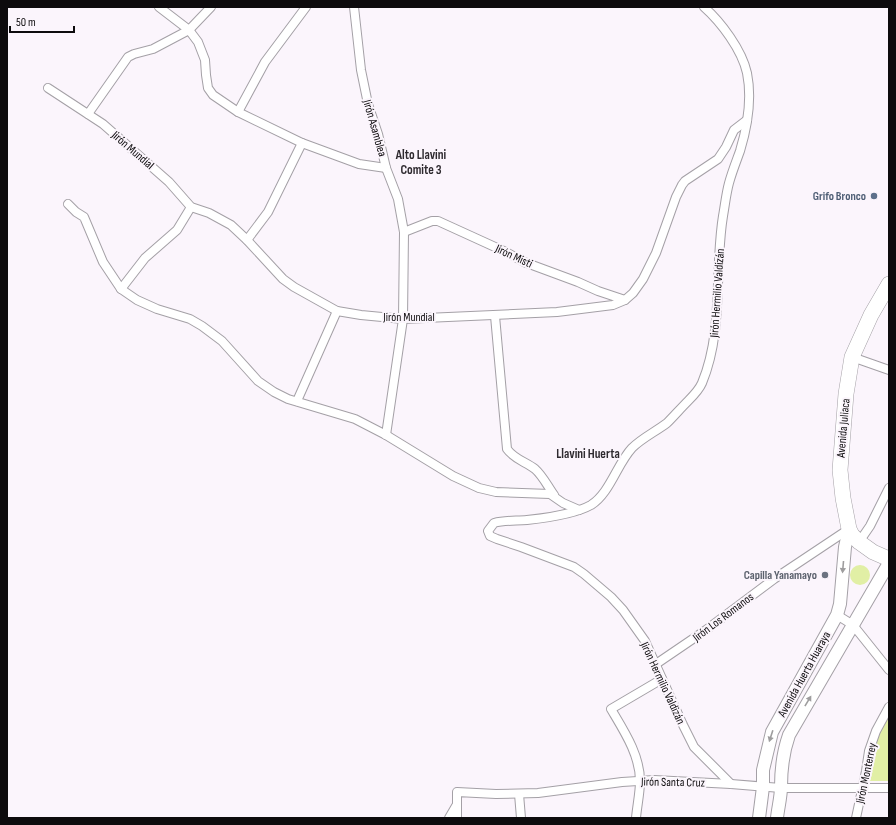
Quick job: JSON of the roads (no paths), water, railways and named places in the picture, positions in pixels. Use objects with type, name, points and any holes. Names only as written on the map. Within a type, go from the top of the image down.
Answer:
[{"type":"highway","name":"Avenida Juliaca","points":[[889,284],[871,315],[852,358],[846,394],[840,470],[840,481],[849,529],[852,535],[859,542],[874,552],[889,559]]},
{"type":"street","points":[[159,7],[189,30],[198,42],[204,55],[206,75],[210,92],[238,112],[302,143],[359,164],[386,168]]},
{"type":"street","points":[[88,114],[128,57],[153,49],[189,30],[211,7]]},
{"type":"street","points":[[238,112],[265,62],[306,7]]},
{"type":"street","name":"Jirón Asamblea","points":[[354,7],[361,70],[368,104],[378,134],[386,168],[398,199],[404,232],[403,319],[386,435]]},
{"type":"street","name":"Jirón Hermilio Valdizán","points":[[704,7],[720,23],[742,58],[747,73],[749,100],[747,120],[740,150],[729,183],[724,211],[721,234],[717,324],[701,385],[667,422],[640,441],[628,452],[601,496],[592,504],[579,510],[540,518],[494,523],[488,531],[490,536],[497,540],[521,547],[563,563],[584,574],[598,584],[623,610],[645,641],[694,747],[731,784]]},
{"type":"street","name":"Jirón Mundial","points":[[48,88],[103,124],[169,182],[191,207],[209,213],[231,225],[283,279],[294,287],[337,311],[376,317],[403,319],[495,316],[557,312],[613,305],[625,300]]},
{"type":"street","points":[[625,300],[633,293],[643,279],[656,253],[676,197],[682,185],[685,181],[718,159],[726,147],[734,130],[747,120]]},
{"type":"street","points":[[247,240],[268,212],[302,143]]},
{"type":"street","points":[[68,204],[84,217],[103,262],[121,289],[137,300],[157,309],[190,319],[202,326],[222,341],[258,381],[279,394],[288,399],[355,419],[386,435],[453,476],[479,488],[496,492],[554,495]]},
{"type":"street","points":[[121,289],[145,258],[178,230],[191,207]]},
{"type":"street","name":"Jirón Misti","points":[[404,232],[432,221],[438,221],[506,252],[524,262],[625,300]]},
{"type":"street","points":[[297,401],[337,311]]},
{"type":"street","points":[[495,316],[507,449],[510,454],[526,462],[537,471],[554,495],[563,503],[579,510]]},
{"type":"street","points":[[852,358],[889,370]]},
{"type":"street","points":[[859,542],[873,521],[889,488]]},
{"type":"street","name":"Avenida Huerta Huaraya","points":[[759,818],[763,786],[763,770],[772,732],[837,615],[840,604],[845,547],[849,529]]},
{"type":"street","name":"Jirón Los Romanos","points":[[656,664],[706,630],[774,579],[849,529]]},
{"type":"street","name":"Avenida Huerta Huaraya","points":[[777,818],[784,750],[789,735],[889,563]]},
{"type":"street","points":[[837,615],[853,625],[889,670]]},
{"type":"street","points":[[636,818],[640,780],[635,756],[630,742],[612,709],[662,678]]},
{"type":"street","name":"Jirón Monterrey","points":[[856,818],[863,788],[868,751],[889,707]]},
{"type":"street","name":"Jirón Santa Cruz","points":[[456,805],[457,792],[519,794],[556,792],[640,780],[667,780],[781,788],[889,788]]},
{"type":"street","points":[[519,794],[521,818]]},
{"type":"street","points":[[449,818],[456,805]]},
{"type":"street","points":[[456,805],[457,818]]},
{"type":"place","name":"Grifo Bronco","points":[[874,196]]},
{"type":"place","name":"Capilla Yanamayo","points":[[825,575]]},
{"type":"district","name":"Alto Llavini Comite 3","points":[[421,162]]},
{"type":"district","name":"Llavini Huerta","points":[[588,453]]}]
